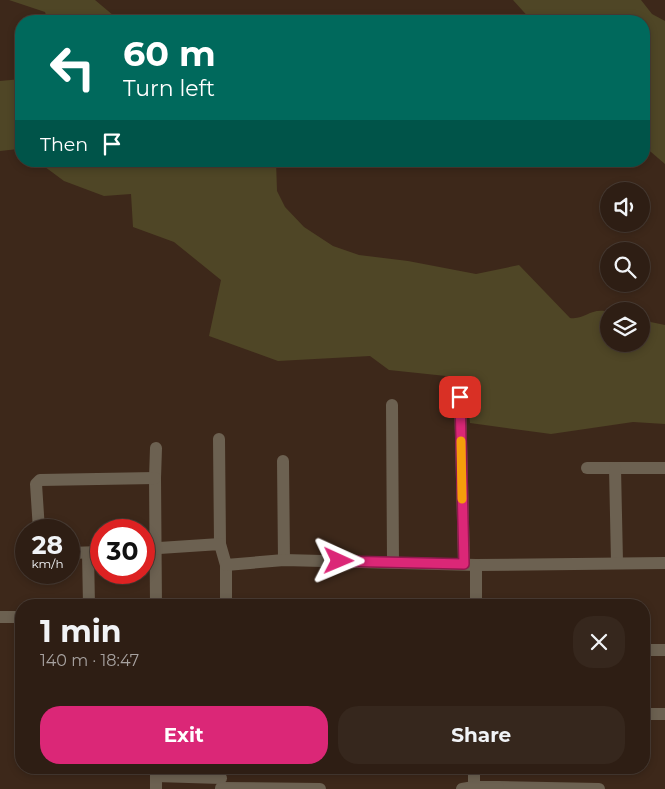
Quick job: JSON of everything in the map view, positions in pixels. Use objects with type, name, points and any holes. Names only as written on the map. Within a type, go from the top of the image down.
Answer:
[{"type":"street","points":[[460,397],[470,564],[475,599]]},
{"type":"street","points":[[392,405],[393,562]]},
{"type":"street","points":[[219,440],[220,544],[226,565],[226,599]]},
{"type":"street","points":[[152,519],[156,448]]},
{"type":"street","points":[[283,460],[284,560]]},
{"type":"street","points":[[587,468],[665,468]]},
{"type":"street","points":[[615,468],[617,562]]},
{"type":"street","points":[[38,519],[36,484],[40,480],[155,478]]},
{"type":"street","points":[[155,548],[220,544]]},
{"type":"street","points":[[80,553],[88,553],[89,599]]},
{"type":"street","points":[[226,565],[284,560],[470,564],[665,563]]},
{"type":"street","points":[[154,584],[155,599]]},
{"type":"street","points":[[0,617],[15,617]]},
{"type":"street","points":[[650,650],[665,650]]},
{"type":"street","points":[[650,714],[665,714]]},
{"type":"street","points":[[472,774],[468,788],[599,789]]},
{"type":"street","points":[[156,778],[320,789]]},
{"type":"shaded area","points":[[9,0],[95,0],[113,15],[46,15],[45,12]]},
{"type":"shaded area","points":[[513,0],[641,0],[652,14],[665,21],[665,164],[650,151],[650,15],[527,15]]},
{"type":"shaded area","points":[[15,80],[15,149],[0,151],[0,81]]},
{"type":"shaded area","points":[[45,167],[276,167],[277,191],[285,207],[304,227],[333,246],[359,255],[408,261],[476,274],[519,265],[570,318],[600,311],[600,352],[650,352],[650,322],[665,325],[665,424],[633,422],[551,434],[470,423],[465,378],[389,370],[370,356],[278,361],[209,336],[221,280],[174,242],[133,227],[131,194],[104,196],[64,181]]},
{"type":"slow traffic","points":[[461,441],[462,499]]},
{"type":"route","points":[[339,561],[464,564],[460,397]]}]
